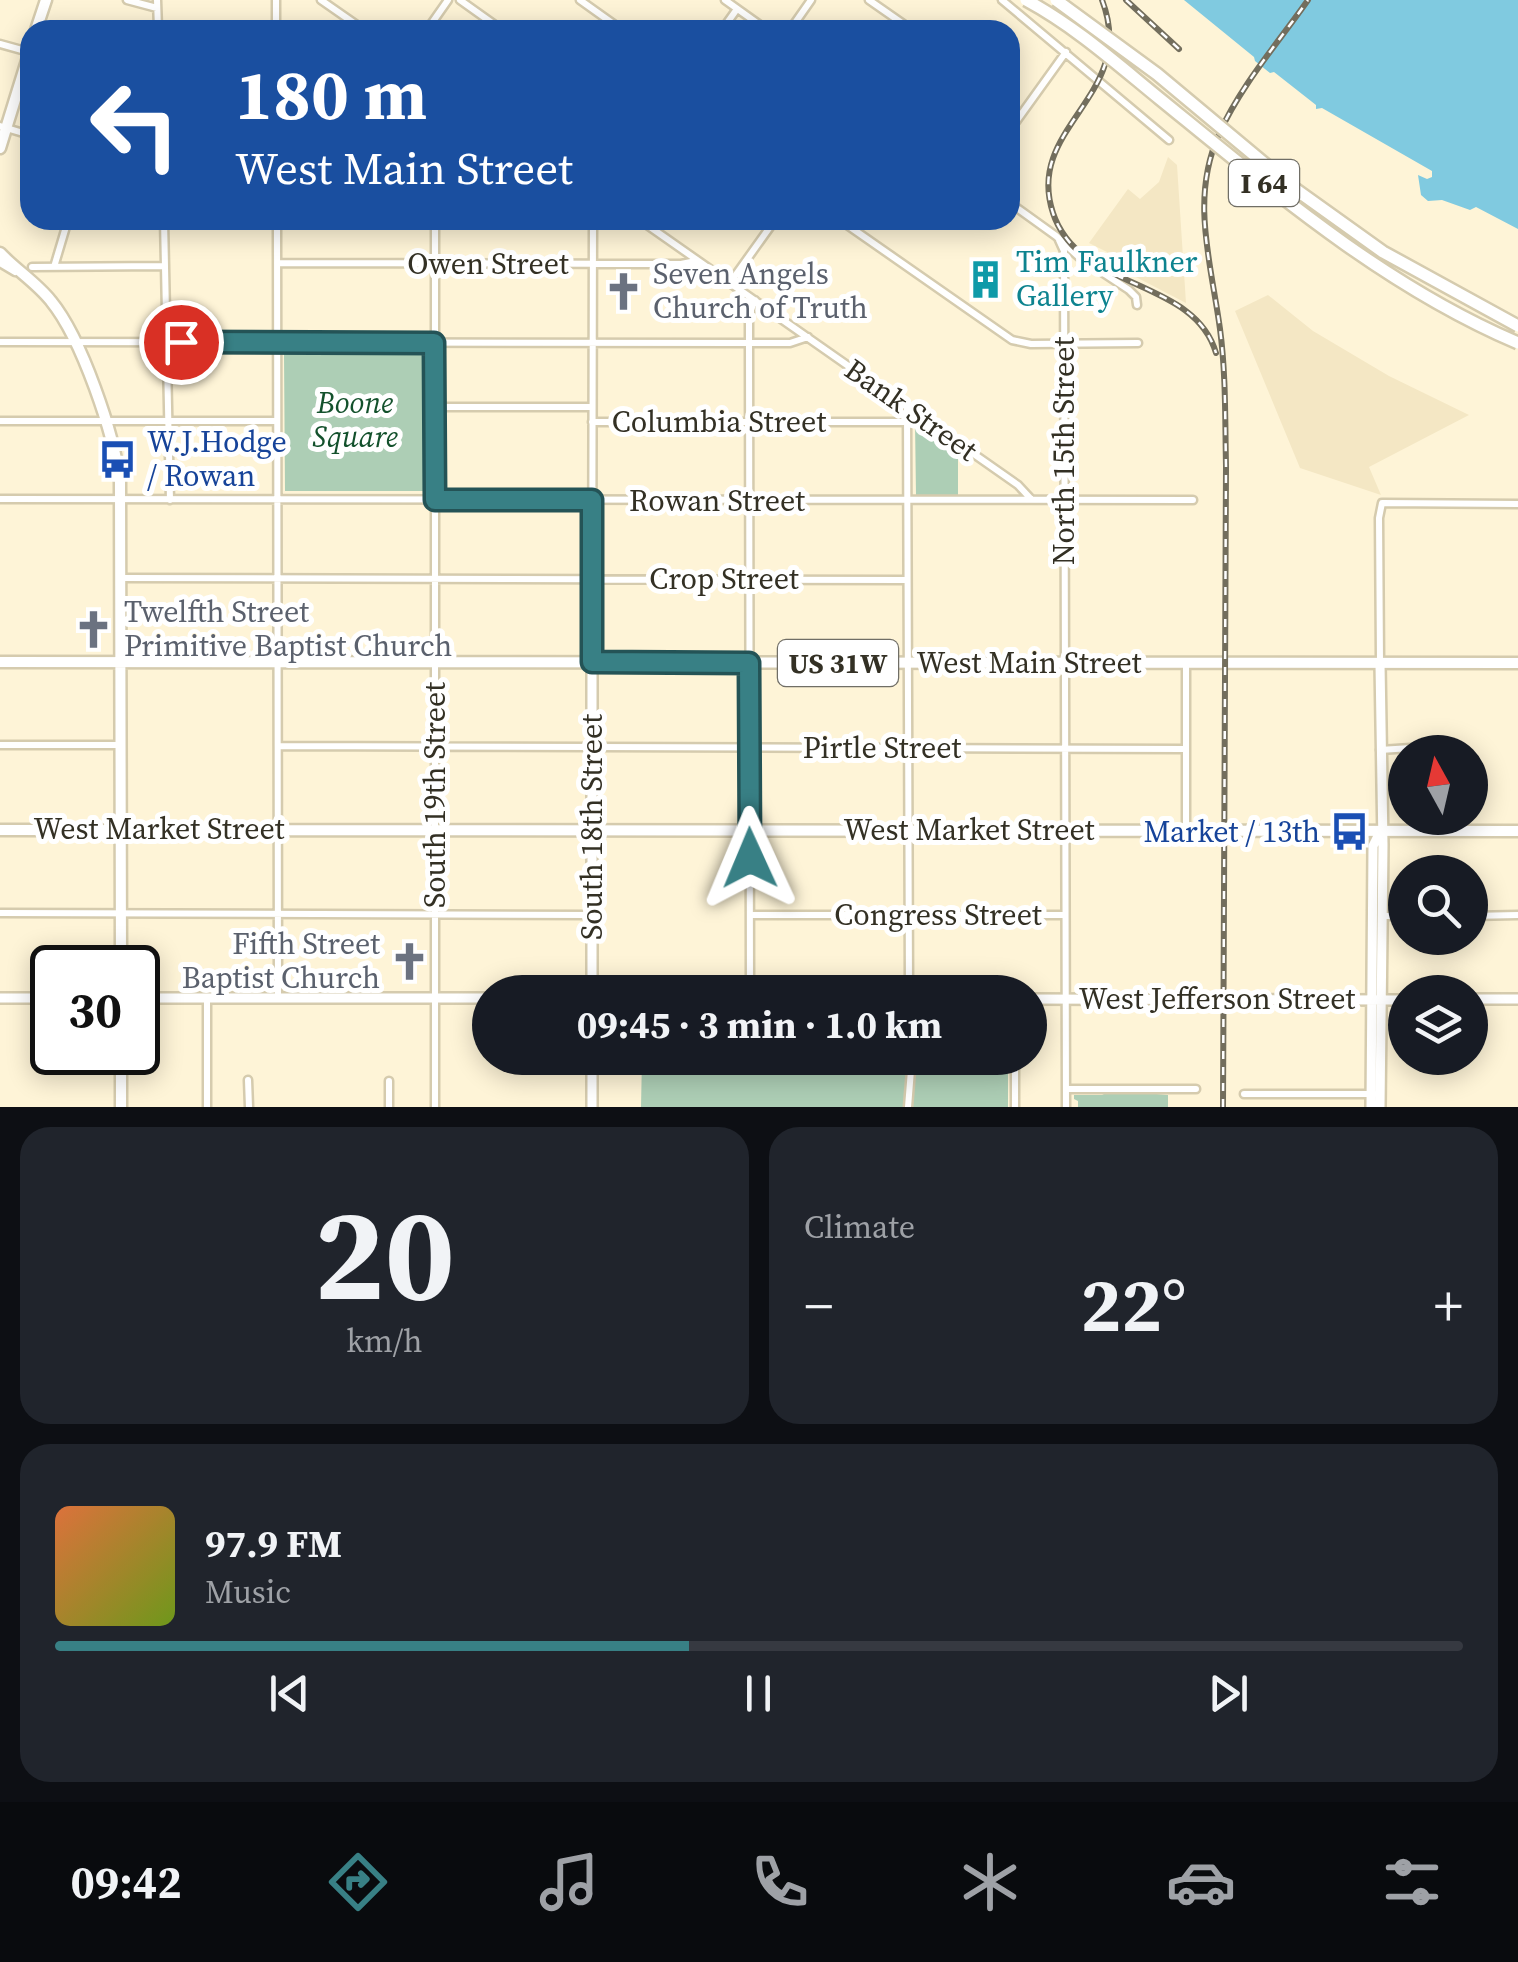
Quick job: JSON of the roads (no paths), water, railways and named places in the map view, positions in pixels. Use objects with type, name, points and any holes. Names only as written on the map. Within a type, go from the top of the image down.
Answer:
[{"type":"highway","name":"I 64","points":[[1026,0],[1098,47],[1279,196],[1340,241],[1430,298],[1518,343]]},
{"type":"highway","name":"I 64","points":[[1056,0],[1157,74],[1295,189],[1383,252],[1518,326]]},
{"type":"main road","points":[[0,148],[3,127],[20,80]]},
{"type":"main road","points":[[0,253],[28,272],[76,342],[118,460],[120,945]]},
{"type":"main road","name":"West Main Street","points":[[0,662],[1518,663]]},
{"type":"main road","name":"West Market Street","points":[[0,830],[1518,831]]},
{"type":"main road","points":[[120,1075],[120,1107]]},
{"type":"street","points":[[128,0],[157,4]]},
{"type":"street","points":[[321,0],[350,20]]},
{"type":"street","points":[[460,0],[488,20]]},
{"type":"street","points":[[580,0],[608,20]]},
{"type":"street","points":[[725,0],[753,20]]},
{"type":"street","points":[[869,0],[898,20]]},
{"type":"street","points":[[1002,0],[1168,140]]},
{"type":"street","points":[[730,20],[738,9]]},
{"type":"street","points":[[1020,116],[1066,52]]},
{"type":"street","points":[[1020,211],[1129,290],[1137,305]]},
{"type":"street","points":[[54,267],[65,230]]},
{"type":"street","points":[[164,230],[170,500]]},
{"type":"street","points":[[277,230],[278,998]]},
{"type":"street","name":"South 19th Street","points":[[434,230],[436,1107]]},
{"type":"street","points":[[592,230],[592,662]]},
{"type":"street","name":"Bank Street","points":[[654,230],[1018,485],[1032,500]]},
{"type":"street","points":[[730,283],[767,230]]},
{"type":"street","points":[[854,230],[1000,334],[1026,344],[1138,342]]},
{"type":"street","name":"North 15th Street","points":[[1059,240],[1064,251],[1066,1107]]},
{"type":"street","name":"Owen Street","points":[[277,263],[681,264],[698,260]]},
{"type":"street","points":[[0,263],[28,272],[54,267],[165,266]]},
{"type":"street","points":[[750,975],[749,315],[755,300]]},
{"type":"street","points":[[0,342],[749,343],[790,342],[808,337]]},
{"type":"street","name":"Columbia Street","points":[[435,407],[592,407]]},
{"type":"street","points":[[907,409],[909,975]]},
{"type":"street","points":[[0,421],[277,421]]},
{"type":"street","name":"Columbia Street","points":[[592,422],[907,422]]},
{"type":"street","name":"Rowan Street","points":[[0,499],[1193,500]]},
{"type":"street","points":[[1375,1000],[1381,916],[1382,503],[1518,504]]},
{"type":"street","name":"Crop Street","points":[[120,578],[907,580]]},
{"type":"street","name":"South 18th Street","points":[[592,662],[592,975]]},
{"type":"street","points":[[1186,664],[1186,830]]},
{"type":"street","points":[[0,744],[120,745]]},
{"type":"street","name":"Pirtle Street","points":[[278,746],[1186,749]]},
{"type":"street","points":[[1380,750],[1388,749]]},
{"type":"street","points":[[1371,1107],[1375,1094],[1374,846],[1380,832]]},
{"type":"street","points":[[0,913],[592,914]]},
{"type":"street","name":"Congress Street","points":[[750,914],[1066,915]]},
{"type":"street","points":[[1488,916],[1518,915]]},
{"type":"street","points":[[1381,916],[1388,916]]},
{"type":"street","points":[[0,998],[30,998]]},
{"type":"street","points":[[160,998],[472,998]]},
{"type":"street","points":[[207,998],[208,1107]]},
{"type":"street","name":"West Jefferson Street","points":[[1047,998],[1388,1000]]},
{"type":"street","points":[[1488,1000],[1518,999]]},
{"type":"street","points":[[592,1075],[592,1107]]},
{"type":"street","points":[[908,1107],[911,1075]]},
{"type":"street","points":[[1015,1075],[1015,1107]]},
{"type":"street","points":[[248,1080],[249,1107]]},
{"type":"street","points":[[389,1082],[389,1107]]},
{"type":"street","points":[[1066,1089],[1196,1088]]},
{"type":"street","points":[[1244,1094],[1375,1094]]},
{"type":"street","points":[[1375,1094],[1380,1107]]},
{"type":"water","points":[[1184,0],[1518,0],[1518,229],[1476,207],[1470,210],[1442,200],[1428,201],[1421,195],[1418,175],[1427,179],[1432,177],[1432,171],[1322,108],[1316,109],[1316,105],[1274,72],[1270,73]]},
{"type":"railway","points":[[1102,0],[1109,33],[1106,62],[1054,157],[1048,183],[1053,213],[1067,239],[1086,258],[1185,310],[1204,328],[1216,353]]},
{"type":"railway","points":[[1126,0],[1179,49]]},
{"type":"railway","points":[[1223,1107],[1225,415],[1222,346],[1204,207],[1210,158],[1228,116],[1308,0]]},
{"type":"place","name":"Tim Faulkner Gallery","points":[[986,279]]},
{"type":"place","name":"Seven Angels Church of Truth","points":[[623,291]]},
{"type":"place","name":"W.J.Hodge / Rowan","points":[[117,459]]},
{"type":"place","name":"Twelfth Street Primitive Baptist Church","points":[[94,629]]},
{"type":"place","name":"Market / 13th","points":[[1350,832]]},
{"type":"place","name":"Fifth Street Baptist Church","points":[[410,961]]},
{"type":"park label","name":"Boone Square","points":[[355,420]]}]
